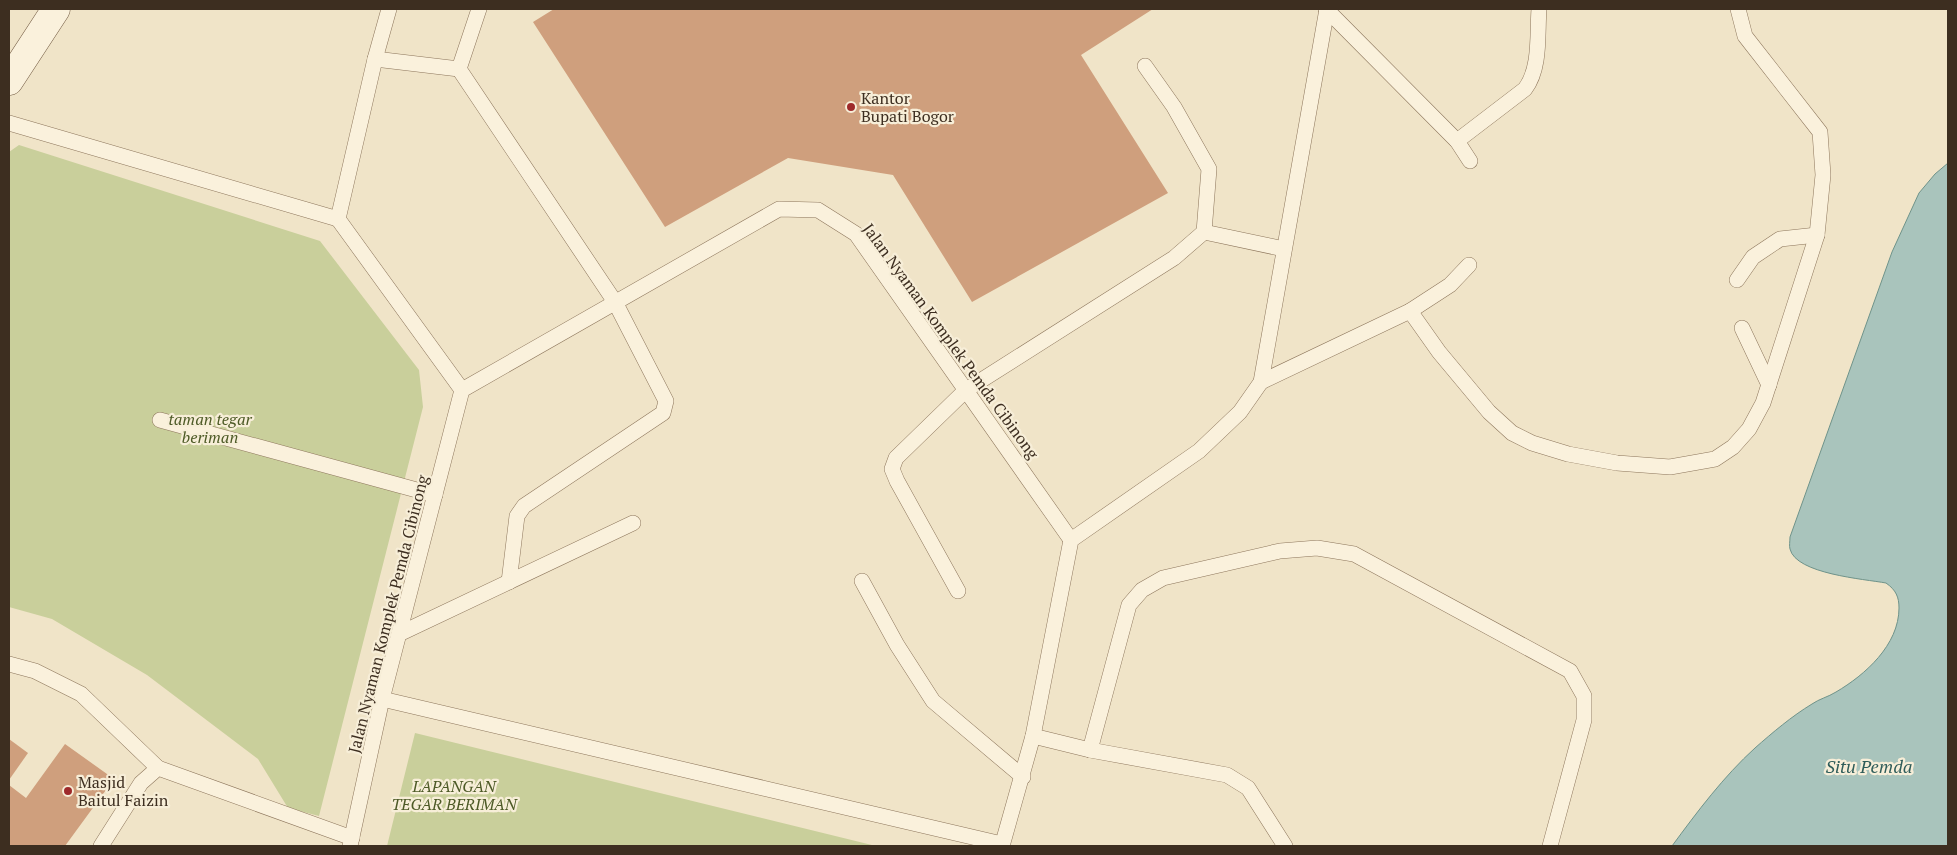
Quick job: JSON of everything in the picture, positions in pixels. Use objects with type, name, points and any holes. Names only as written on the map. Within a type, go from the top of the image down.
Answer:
[{"type":"street","points":[[9,81],[56,9]]},
{"type":"lane","points":[[338,219],[375,59],[389,9]]},
{"type":"lane","points":[[459,70],[479,9]]},
{"type":"lane","points":[[1327,9],[1457,141],[1470,161]]},
{"type":"lane","points":[[382,699],[1002,845],[1023,777],[1033,736],[1071,540],[1200,450],[1240,412],[1261,382],[1327,9]]},
{"type":"lane","points":[[1457,141],[1525,89],[1531,82],[1535,67],[1539,9]]},
{"type":"lane","points":[[1410,311],[1439,352],[1489,412],[1512,434],[1532,443],[1568,454],[1617,463],[1670,466],[1715,458],[1733,447],[1749,429],[1764,403],[1817,235],[1823,175],[1820,132],[1744,36],[1738,9]]},
{"type":"lane","points":[[375,59],[459,70],[615,302],[666,401],[663,413],[524,506],[517,516],[509,582]]},
{"type":"lane","points":[[958,592],[896,480],[892,469],[896,458],[966,390],[1174,258],[1204,232],[1209,168],[1174,107],[1145,66]]},
{"type":"lane","points":[[9,124],[338,219],[462,390]]},
{"type":"lane","name":"Jalan Nyaman Komplek Pemda Cibinong","points":[[351,842],[382,699],[462,390],[779,209],[818,210],[856,234],[1071,540]]},
{"type":"lane","points":[[1204,232],[1284,250]]},
{"type":"lane","points":[[1737,280],[1753,257],[1780,239],[1817,235]]},
{"type":"lane","points":[[1261,382],[1410,311],[1450,285],[1469,265]]},
{"type":"lane","points":[[1742,328],[1769,385]]},
{"type":"lane","points":[[160,420],[435,495]]},
{"type":"lane","points":[[399,634],[633,523]]},
{"type":"lane","points":[[1090,750],[1129,605],[1142,590],[1163,578],[1280,551],[1317,548],[1354,554],[1570,671],[1584,696],[1584,720],[1550,846]]},
{"type":"lane","points":[[862,581],[897,645],[933,701],[1023,777]]},
{"type":"lane","points":[[9,664],[34,671],[80,694],[158,768],[351,842]]},
{"type":"lane","points":[[1033,736],[1090,750],[1227,775],[1248,788],[1284,846]]},
{"type":"lane","points":[[101,846],[141,783],[158,768]]},
{"type":"green space","name":"taman tegar beriman","points":[[19,145],[320,241],[419,370],[423,407],[319,816],[288,808],[258,759],[147,675],[52,619],[9,607],[9,152]]},
{"type":"green space","name":"LAPANGAN TEGAR BERIMAN","points":[[415,733],[876,846],[387,846]]},
{"type":"water","name":"Situ Pemda","points":[[1948,163],[1948,846],[1672,846],[1732,770],[1782,725],[1815,702],[1847,685],[1869,668],[1887,646],[1893,634],[1897,622],[1899,604],[1898,597],[1892,588],[1886,583],[1832,574],[1804,564],[1795,557],[1790,549],[1790,537],[1892,252],[1919,193],[1935,174]]},
{"type":"building","name":"Kantor Bupati Bogor","points":[[554,9],[1153,9],[1081,55],[1168,193],[972,302],[893,175],[788,158],[665,227],[533,22]]},
{"type":"building","points":[[9,739],[28,753],[9,780]]},
{"type":"building","name":"Masjid Baitul Faizin","points":[[65,744],[114,779],[65,846],[9,846],[9,785],[26,798]]},
{"type":"place","name":"Kantor Bupati Bogor","points":[[851,107]]},
{"type":"place","name":"Masjid Baitul Faizin","points":[[68,791]]}]
